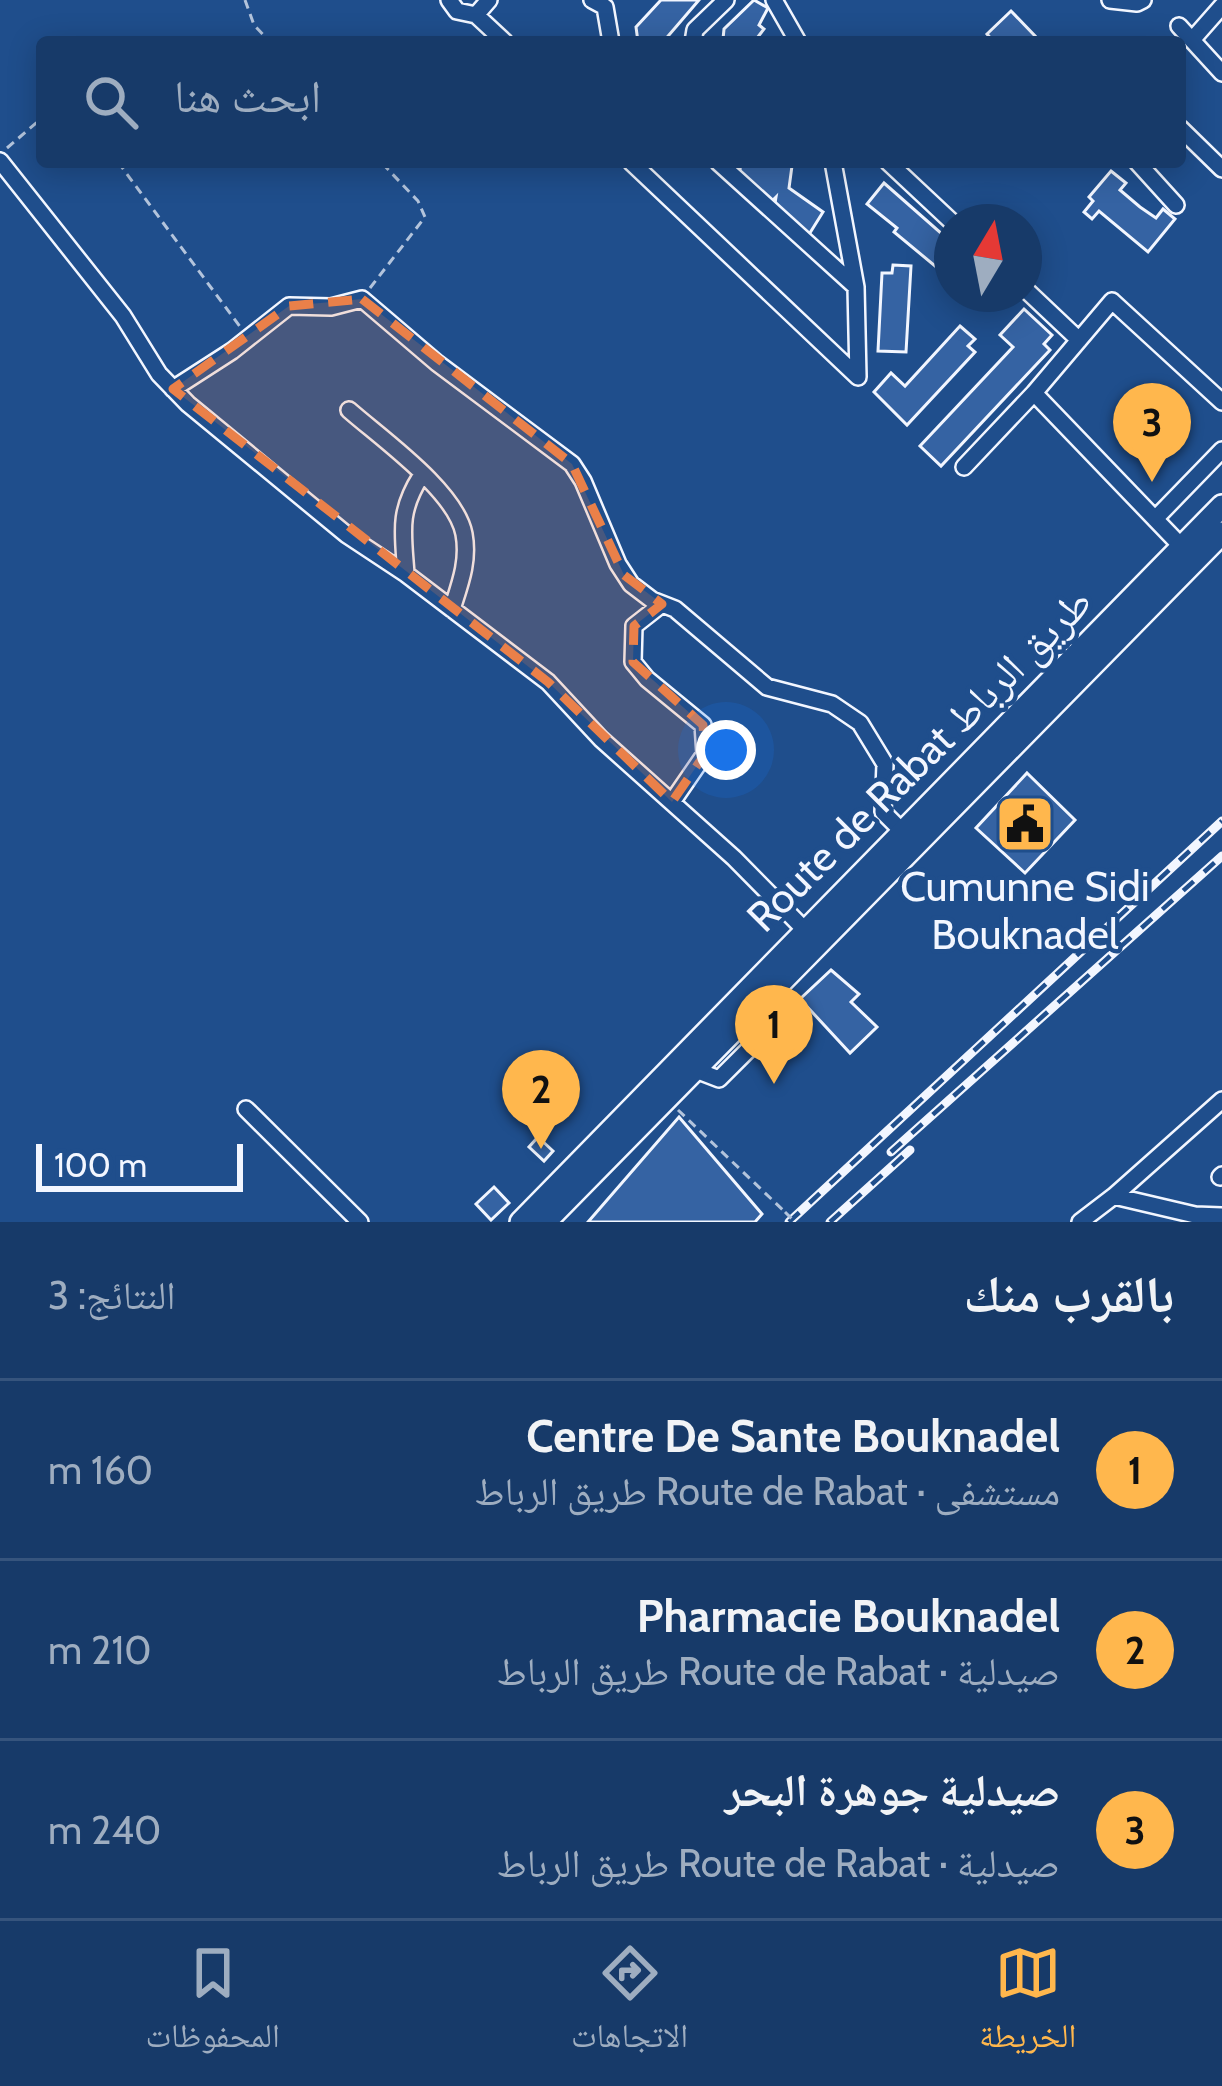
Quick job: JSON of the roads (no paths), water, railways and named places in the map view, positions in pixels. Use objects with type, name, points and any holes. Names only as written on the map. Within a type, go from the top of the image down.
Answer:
[{"type":"main road","name":"Route de Rabat طريق الرباط","points":[[545,1222],[556,1199],[687,1064],[805,930],[886,861],[903,832],[1222,506]]},
{"type":"main road","name":"Route de Rabat طريق الرباط","points":[[521,1222],[556,1199],[665,1098],[687,1064],[754,1008],[886,861],[1222,533]]},
{"type":"street","points":[[449,0],[457,11],[476,15],[499,36]]},
{"type":"street","points":[[476,15],[489,0]]},
{"type":"street","points":[[694,36],[694,30],[726,0]]},
{"type":"street","points":[[774,0],[795,36]]},
{"type":"street","points":[[1110,0],[1143,0]]},
{"type":"street","points":[[602,2],[610,36]]},
{"type":"street","points":[[1192,40],[1222,6]]},
{"type":"street","points":[[1179,26],[1222,74]]},
{"type":"street","points":[[1186,134],[1222,169]]},
{"type":"street","points":[[0,157],[173,389],[347,535],[548,682],[601,739],[805,930]]},
{"type":"street","points":[[637,168],[858,377],[856,287],[834,168]]},
{"type":"street","points":[[725,168],[856,287]]},
{"type":"street","points":[[894,168],[934,205]]},
{"type":"street","points":[[1142,168],[1176,205]]},
{"type":"street","points":[[173,389],[289,306],[331,307],[362,299],[437,363],[572,464],[631,584],[676,608],[767,687],[832,704],[860,723],[885,764],[883,812],[903,832]]},
{"type":"street","points":[[964,467],[1112,301],[1222,402]]},
{"type":"street","points":[[1042,305],[1079,340]]},
{"type":"street","points":[[1034,393],[1182,547]]},
{"type":"street","points":[[349,410],[451,504],[465,536],[465,569],[452,609]]},
{"type":"street","points":[[1155,518],[1222,450]]},
{"type":"street","points":[[406,574],[403,514],[406,499],[422,476]]},
{"type":"street","points":[[662,604],[634,626],[632,662],[703,725],[706,740],[705,754],[672,802]]},
{"type":"street","points":[[1080,1222],[1222,1100]]},
{"type":"street","points":[[246,1109],[360,1222]]},
{"type":"street","points":[[1114,1196],[1222,1220]]},
{"type":"railway","points":[[789,1222],[1222,821]]},
{"type":"railway","points":[[891,1152],[1222,856]]},
{"type":"railway","points":[[830,1222],[910,1150]]},
{"type":"place","name":"صيدلية جوهرة البحر","points":[[1152,482]]},
{"type":"place","name":"Cumunne Sidi Bouknadel","points":[[1025,824]]},
{"type":"place","name":"Centre De Sante Bouknadel","points":[[774,1084]]},
{"type":"place","name":"Pharmacie Bouknadel","points":[[541,1149]]}]
